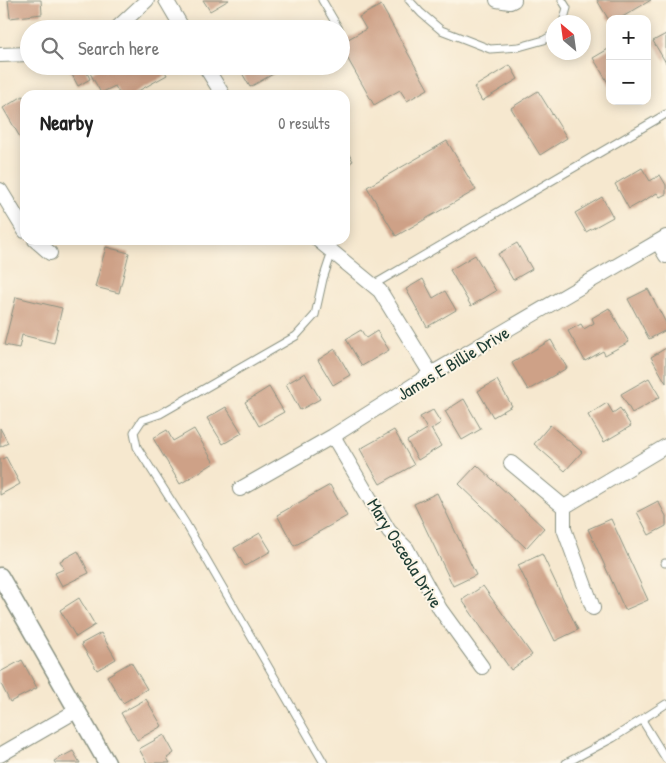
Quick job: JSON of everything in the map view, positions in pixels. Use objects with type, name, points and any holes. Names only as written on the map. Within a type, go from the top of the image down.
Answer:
[{"type":"street","points":[[126,20],[147,0]]},
{"type":"street","points":[[166,0],[178,20]]},
{"type":"street","points":[[496,0],[510,2],[514,0]]},
{"type":"street","points":[[0,54],[20,54]]},
{"type":"street","points":[[211,75],[220,90]]},
{"type":"street","points":[[0,190],[20,223]]},
{"type":"street","points":[[662,240],[666,256]]},
{"type":"street","name":"James E Billie Drive","points":[[240,489],[333,436],[432,374],[662,240]]},
{"type":"street","points":[[41,245],[50,253]]},
{"type":"street","points":[[324,245],[380,291],[432,374]]},
{"type":"street","name":"Mary Osceola Drive","points":[[333,436],[389,531],[407,549],[440,610],[482,667]]},
{"type":"street","points":[[564,506],[666,446]]},
{"type":"street","points":[[511,463],[564,506]]},
{"type":"street","points":[[564,506],[564,529],[593,608]]},
{"type":"street","points":[[0,576],[107,763]]},
{"type":"street","points":[[0,756],[76,711]]},
{"type":"lane","points":[[322,0],[334,20]]},
{"type":"lane","points":[[409,0],[441,30],[490,49],[519,47],[546,39]]},
{"type":"lane","points":[[562,0],[567,8],[565,15]]},
{"type":"lane","points":[[373,285],[666,114]]},
{"type":"lane","points":[[324,763],[186,524],[137,447],[134,432],[142,420],[160,414],[296,336],[315,315],[323,279],[332,252]]},
{"type":"lane","points":[[566,763],[642,720],[666,704]]},
{"type":"lane","points":[[642,720],[666,760]]},
{"type":"building","points":[[8,0],[41,0],[42,14],[10,18]]},
{"type":"building","points":[[203,0],[229,0],[210,11]]},
{"type":"building","points":[[597,0],[651,0],[626,15],[606,15]]},
{"type":"building","points":[[381,5],[428,89],[407,101],[400,90],[374,105],[350,63],[350,38],[366,29],[359,17]]},
{"type":"building","points":[[666,34],[666,63],[653,41]]},
{"type":"building","points":[[606,50],[606,79],[593,58]]},
{"type":"building","points":[[510,65],[518,79],[482,101],[474,87]]},
{"type":"building","points":[[72,75],[88,75],[90,79],[78,86]]},
{"type":"building","points":[[91,75],[167,75],[140,90],[117,90],[115,86],[107,90],[99,90]]},
{"type":"building","points":[[243,75],[271,75],[250,87]]},
{"type":"building","points":[[538,91],[567,138],[540,155],[511,108]]},
{"type":"building","points":[[20,98],[20,137],[3,108]]},
{"type":"building","points":[[447,141],[476,190],[396,236],[367,187]]},
{"type":"building","points":[[642,168],[650,181],[660,175],[666,185],[666,194],[660,197],[657,193],[629,209],[615,184]]},
{"type":"building","points":[[602,197],[613,217],[586,232],[575,213]]},
{"type":"building","points":[[517,243],[532,269],[513,280],[498,254]]},
{"type":"building","points":[[106,247],[129,253],[119,293],[95,287]]},
{"type":"building","points":[[475,255],[496,291],[471,306],[450,270]]},
{"type":"building","points":[[423,279],[433,298],[445,291],[456,310],[427,327],[406,289]]},
{"type":"building","points":[[648,289],[666,323],[666,330],[649,339],[628,299]]},
{"type":"building","points":[[16,297],[62,308],[54,343],[22,335],[19,348],[4,345]]},
{"type":"building","points":[[609,308],[629,342],[605,355],[603,351],[585,361],[568,331],[581,324],[584,329],[594,323],[592,318]]},
{"type":"building","points":[[361,330],[366,338],[377,331],[389,350],[362,366],[346,339]]},
{"type":"building","points":[[551,340],[567,368],[528,390],[512,363]]},
{"type":"building","points":[[666,348],[666,383],[651,357]]},
{"type":"building","points":[[335,349],[350,375],[333,385],[318,360]]},
{"type":"building","points":[[305,373],[320,399],[300,410],[286,384]]},
{"type":"building","points":[[649,378],[660,397],[632,413],[621,394]]},
{"type":"building","points":[[497,380],[512,406],[493,417],[478,391]]},
{"type":"building","points":[[269,387],[284,412],[259,426],[245,402]]},
{"type":"building","points":[[464,399],[481,429],[462,440],[445,411]]},
{"type":"building","points":[[607,403],[613,413],[620,408],[631,426],[604,442],[588,415]]},
{"type":"building","points":[[226,407],[242,433],[223,444],[207,418]]},
{"type":"building","points":[[433,410],[441,423],[431,429],[441,446],[418,460],[407,441],[427,429],[420,417]]},
{"type":"building","points":[[550,425],[582,452],[565,471],[534,444]]},
{"type":"building","points":[[0,428],[8,443],[0,447]]},
{"type":"building","points":[[194,429],[214,463],[180,484],[153,438],[167,430],[173,441]]},
{"type":"building","points":[[394,430],[414,465],[380,484],[360,449]]},
{"type":"building","points":[[6,457],[20,484],[0,495],[0,460]]},
{"type":"building","points":[[477,465],[544,528],[526,548],[459,484]]},
{"type":"building","points":[[330,485],[347,516],[294,546],[277,515]]},
{"type":"building","points":[[437,493],[476,575],[453,586],[414,504]]},
{"type":"building","points":[[658,501],[666,516],[666,526],[649,535],[637,512]]},
{"type":"building","points":[[611,519],[648,600],[625,610],[588,529]]},
{"type":"building","points":[[260,533],[271,551],[245,566],[234,548]]},
{"type":"building","points":[[78,551],[89,573],[62,586],[55,573],[64,569],[60,561]]},
{"type":"building","points":[[542,554],[578,630],[555,641],[518,565]]},
{"type":"building","points":[[483,586],[532,655],[511,670],[462,600]]},
{"type":"building","points":[[79,598],[95,625],[76,637],[60,610]]},
{"type":"building","points":[[101,633],[116,659],[97,670],[81,644]]},
{"type":"building","points":[[22,660],[37,688],[10,702],[0,682],[0,672]]},
{"type":"building","points":[[131,662],[147,689],[123,703],[107,676]]},
{"type":"building","points":[[146,699],[162,726],[137,740],[121,713]]},
{"type":"building","points":[[164,735],[174,753],[167,758],[170,763],[147,763],[139,749]]},
{"type":"building","points":[[73,751],[80,763],[55,763],[54,761]]}]
